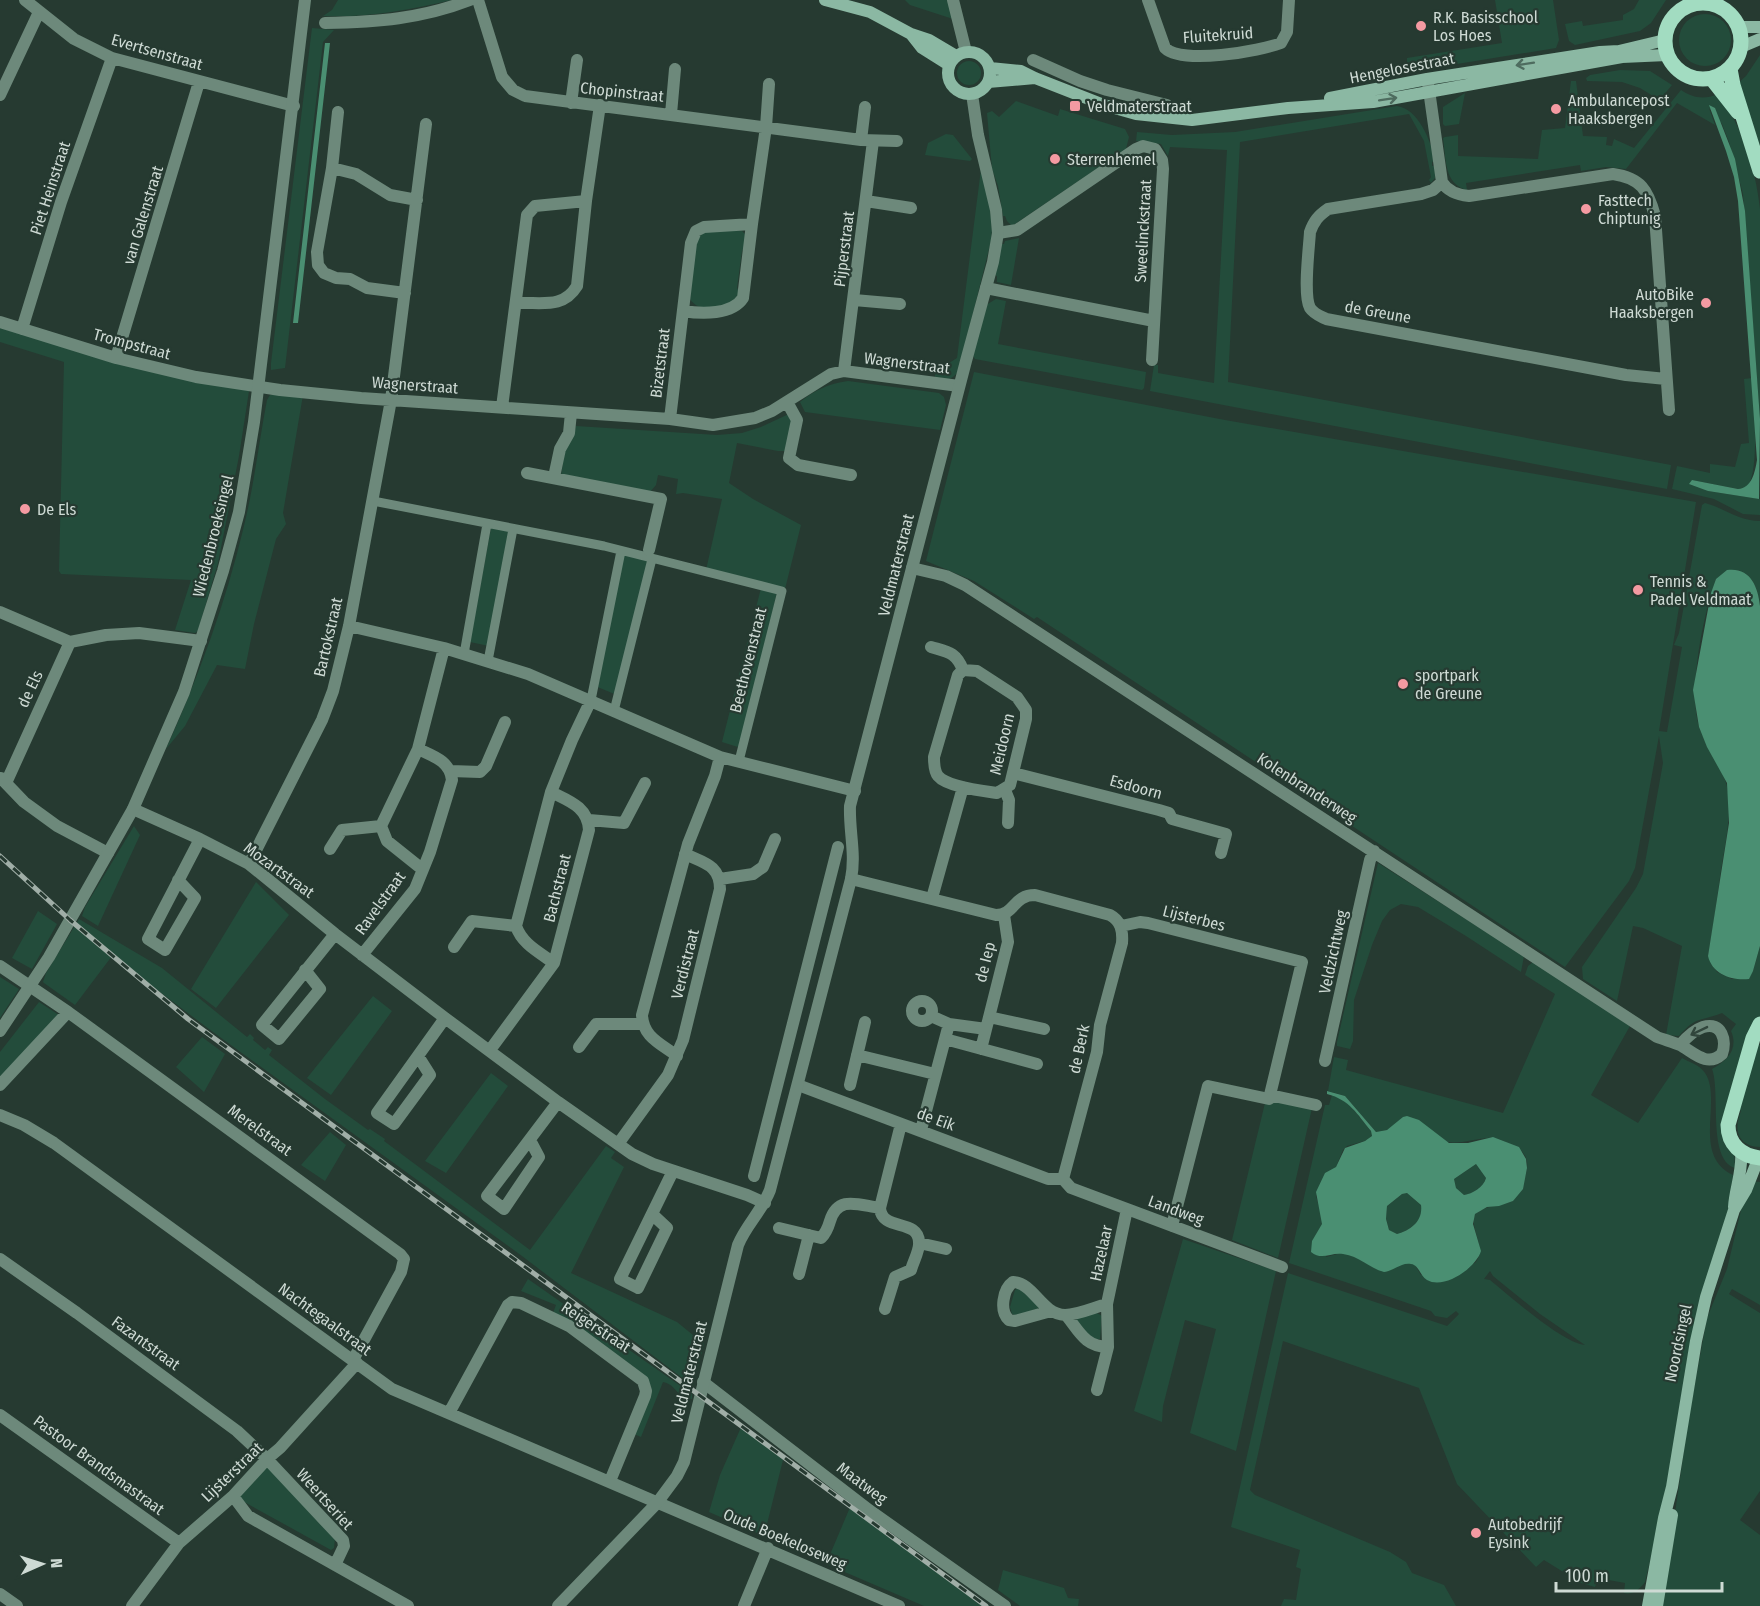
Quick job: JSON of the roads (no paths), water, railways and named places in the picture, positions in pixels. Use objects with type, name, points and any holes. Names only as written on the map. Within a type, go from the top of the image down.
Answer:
[{"type":"main road","points":[[825,0],[870,12],[911,34],[922,48],[957,58],[976,52],[982,56],[990,68],[988,82],[982,90],[972,94],[960,92],[951,84],[948,73],[957,58]]},
{"type":"main road","points":[[1695,2],[1722,8],[1732,16],[1739,27],[1741,47],[1737,60],[1730,69],[1712,79],[1699,80],[1685,75],[1674,67],[1666,47],[1671,21],[1679,5],[1695,2]]},
{"type":"main road","points":[[1739,27],[1760,27]]},
{"type":"main road","points":[[1741,47],[1760,39]]},
{"type":"main road","name":"Hengelosestraat","points":[[1288,108],[1427,78],[1600,52],[1666,47]]},
{"type":"main road","name":"Hengelosestraat","points":[[990,68],[1021,71],[1104,105],[1136,114],[1192,120],[1288,108],[1373,102],[1666,47]]},
{"type":"main road","points":[[1730,69],[1742,117],[1760,171]]},
{"type":"main road","name":"Hengelosestraat","points":[[988,82],[1035,78]]},
{"type":"main road","points":[[1712,79],[1742,117]]},
{"type":"main road","points":[[1760,1024],[1753,1038],[1728,1125],[1732,1141],[1741,1152],[1760,1159]]},
{"type":"main road","name":"Noordsingel","points":[[1734,1210],[1734,1194],[1742,1160],[1741,1152]]},
{"type":"main road","name":"Noordsingel","points":[[1648,1606],[1706,1297],[1734,1210],[1760,1159]]},
{"type":"main road","name":"Noordsingel","points":[[1657,1606],[1671,1524],[1672,1487]]},
{"type":"street","name":"Evertsenstraat","points":[[25,0],[80,43],[112,58],[294,106]]},
{"type":"street","name":"Wiedenbroeksingel","points":[[0,1031],[31,986],[133,809],[184,692],[201,641],[239,512],[258,387],[294,106],[305,0]]},
{"type":"street","points":[[325,23],[386,21],[454,6],[470,0]]},
{"type":"street","name":"Chopinstraat","points":[[478,0],[502,77],[513,90],[525,96],[867,140],[897,141]]},
{"type":"street","points":[[953,0],[957,24],[957,58]]},
{"type":"street","name":"Fluitekruid","points":[[1148,0],[1165,48],[1174,54],[1203,55],[1244,52],[1281,43],[1287,32],[1289,0]]},
{"type":"street","points":[[0,95],[39,12]]},
{"type":"street","name":"Piet Heinstraat","points":[[22,329],[61,202],[112,58]]},
{"type":"street","name":"Chopinstraat","points":[[571,103],[577,60]]},
{"type":"street","points":[[1033,60],[1107,90],[1167,105]]},
{"type":"street","name":"Chopinstraat","points":[[670,114],[675,69]]},
{"type":"street","name":"Hengelosestraat","points":[[1035,78],[1043,71],[1052,69]]},
{"type":"street","points":[[1427,78],[1443,182],[1446,188],[1458,195],[1469,196],[1613,174],[1626,176],[1636,181],[1646,191],[1655,216],[1669,410]]},
{"type":"street","name":"van Galenstraat","points":[[116,358],[199,82]]},
{"type":"street","points":[[766,127],[769,84]]},
{"type":"street","name":"Veldmaterstraat","points":[[558,1606],[657,1503],[677,1476],[684,1462],[738,1245],[747,1227],[765,1203],[798,1085],[851,879],[854,855],[849,819],[850,806],[993,262],[998,233],[996,210],[978,135],[972,94]]},
{"type":"street","points":[[1136,114],[1139,97]]},
{"type":"street","points":[[516,303],[561,302],[570,297],[577,286],[600,105]]},
{"type":"street","points":[[865,106],[867,140]]},
{"type":"street","points":[[338,112],[332,168],[317,252],[318,265],[324,273],[336,278],[350,279],[367,288],[405,293]]},
{"type":"street","name":"Bartokstraat","points":[[249,864],[322,720],[333,691],[349,626],[391,400],[426,124]]},
{"type":"street","name":"Bizetstraat","points":[[683,311],[695,313],[729,310],[738,305],[743,298],[766,127]]},
{"type":"street","name":"Pijperstraat","points":[[844,371],[866,201],[867,140]]},
{"type":"street","name":"Sweelinckstraat","points":[[998,233],[1017,230],[1136,149],[1143,146],[1155,149],[1162,160],[1163,169],[1152,360]]},
{"type":"street","points":[[332,168],[356,174],[390,195],[417,200]]},
{"type":"street","name":"de Greune","points":[[1443,182],[1433,190],[1421,194],[1328,210],[1318,216],[1310,232],[1307,297],[1310,308],[1315,314],[1326,319],[1614,372],[1666,379]]},
{"type":"street","points":[[502,407],[526,215],[535,206],[586,201]]},
{"type":"street","name":"Pijperstraat","points":[[866,201],[910,208]]},
{"type":"street","name":"Bizetstraat","points":[[669,419],[691,243],[696,231],[704,227],[752,224]]},
{"type":"street","points":[[986,288],[1154,321]]},
{"type":"street","name":"Pijperstraat","points":[[854,300],[900,304]]},
{"type":"street","name":"Trompstraat","points":[[0,322],[116,358],[196,377],[258,387]]},
{"type":"street","name":"Wagnerstraat","points":[[258,387],[391,400],[669,419],[713,425],[755,418],[787,402],[831,374],[844,371],[960,386]]},
{"type":"street","points":[[787,402],[797,420],[789,458],[798,465],[851,475]]},
{"type":"street","points":[[554,477],[560,450],[569,433],[571,413]]},
{"type":"street","points":[[527,473],[661,500],[651,555],[615,711]]},
{"type":"street","name":"Beethovenstraat","points":[[373,501],[651,555],[782,591],[739,761]]},
{"type":"street","points":[[464,654],[487,524]]},
{"type":"street","points":[[488,661],[513,529]]},
{"type":"street","points":[[591,700],[621,551]]},
{"type":"street","name":"Kolenbranderweg","points":[[912,568],[946,576],[965,585],[1658,1037],[1680,1045]]},
{"type":"street","points":[[0,612],[70,642],[139,633],[201,641]]},
{"type":"street","points":[[349,626],[444,648],[528,674],[720,757],[855,790]]},
{"type":"street","name":"de Els","points":[[70,642],[3,780],[24,802],[57,826],[108,853]]},
{"type":"street","name":"Meidoorn","points":[[931,647],[951,653],[959,660],[963,670]]},
{"type":"street","points":[[330,849],[342,830],[381,826],[418,749],[444,648]]},
{"type":"street","name":"Meidoorn","points":[[963,670],[977,671],[1017,697],[1026,710],[1026,719],[1013,773],[1010,785],[998,793],[963,787],[938,776],[934,757],[958,675],[963,670]]},
{"type":"street","name":"Bachstraat","points":[[554,963],[528,944],[519,935],[516,926],[551,792],[591,700]]},
{"type":"street","points":[[418,749],[444,762],[451,771],[480,772],[486,766],[505,722]]},
{"type":"street","name":"Verdistraat","points":[[643,1024],[642,1015],[685,854],[720,757]]},
{"type":"street","name":"Ravelstraat","points":[[362,955],[415,889],[430,852],[452,780],[451,771]]},
{"type":"street","name":"Esdoorn","points":[[1013,773],[1159,810],[1169,813],[1172,819],[1226,834],[1221,854]]},
{"type":"street","points":[[551,792],[584,810],[589,820],[624,823],[645,783]]},
{"type":"street","points":[[932,898],[963,787]]},
{"type":"street","name":"Meidoorn","points":[[1005,790],[1009,800],[1008,823]]},
{"type":"street","name":"Mozartstraat","points":[[133,809],[249,864],[362,955],[558,1102],[618,1144],[653,1164],[765,1203]]},
{"type":"street","name":"Bachstraat","points":[[490,1050],[554,963],[589,830],[589,820]]},
{"type":"street","name":"Ravelstraat","points":[[381,826],[387,840],[422,869]]},
{"type":"street","points":[[178,880],[195,898],[165,950],[148,939],[178,880],[200,839]]},
{"type":"street","points":[[685,854],[710,866],[717,871],[720,879],[753,874],[762,867],[775,839]]},
{"type":"street","points":[[754,1176],[838,847]]},
{"type":"street","name":"Veldzichtweg","points":[[1325,1061],[1370,860],[1374,851]]},
{"type":"street","name":"Verdistraat","points":[[618,1144],[668,1075],[677,1056],[683,1040],[720,889],[720,879]]},
{"type":"street","points":[[851,879],[996,915],[1004,915],[1020,898],[1035,895],[1110,915],[1121,926]]},
{"type":"street","name":"de Iep","points":[[981,1049],[1008,942],[1004,915]]},
{"type":"street","name":"Bachstraat","points":[[454,947],[472,921],[516,926]]},
{"type":"street","name":"Lijsterbes","points":[[1121,926],[1140,922],[1148,923],[1302,962],[1270,1095]]},
{"type":"street","name":"de Berk","points":[[1063,1179],[1097,1052],[1100,1025],[1122,943],[1121,926]]},
{"type":"street","points":[[306,970],[320,989],[279,1038],[262,1025],[306,970],[335,934]]},
{"type":"street","name":"Merelstraat","points":[[0,968],[68,1012],[400,1254],[404,1259],[401,1272],[355,1361]]},
{"type":"street","points":[[808,969],[827,974]]},
{"type":"street","points":[[0,1085],[68,1012]]},
{"type":"street","points":[[932,1016],[949,1024],[987,1023],[1044,1029]]},
{"type":"street","points":[[418,1056],[430,1074],[394,1124],[377,1113],[418,1056],[446,1018]]},
{"type":"street","points":[[850,1085],[865,1022]]},
{"type":"street","points":[[579,1047],[596,1024],[643,1024],[646,1033],[677,1056]]},
{"type":"street","points":[[921,1130],[949,1024]]},
{"type":"street","points":[[945,1039],[1037,1064]]},
{"type":"street","points":[[857,1055],[935,1074]]},
{"type":"street","name":"de Eik","points":[[798,1085],[1048,1179],[1063,1179]]},
{"type":"street","points":[[1172,1226],[1208,1086],[1269,1099],[1270,1095],[1316,1105]]},
{"type":"street","points":[[530,1140],[539,1157],[504,1209],[487,1196],[558,1102]]},
{"type":"street","points":[[772,1106],[791,1110]]},
{"type":"street","name":"Nachtegaalstraat","points":[[0,1115],[24,1125],[54,1143],[392,1389],[657,1503]]},
{"type":"street","points":[[885,1309],[895,1277],[911,1270],[920,1243],[916,1232],[885,1221],[880,1214],[901,1124]]},
{"type":"street","points":[[652,1214],[667,1228],[638,1288],[620,1279],[673,1171]]},
{"type":"street","name":"Landweg","points":[[1063,1179],[1071,1188],[1282,1267]]},
{"type":"street","points":[[779,1227],[821,1238],[826,1233],[833,1209],[838,1206],[847,1203],[880,1208]]},
{"type":"street","name":"Hazelaar","points":[[1097,1390],[1108,1347],[1107,1304],[1127,1209]]},
{"type":"street","points":[[799,1274],[809,1235]]},
{"type":"street","points":[[920,1243],[946,1249]]},
{"type":"street","name":"Fazantstraat","points":[[0,1259],[237,1431],[267,1459]]},
{"type":"street","name":"Reigerstraat","points":[[449,1413],[508,1305],[512,1302],[521,1303],[569,1326],[643,1381],[645,1396],[610,1481]]},
{"type":"street","name":"Hazelaar","points":[[1050,1311],[1065,1315],[1107,1304]]},
{"type":"street","points":[[1065,1315],[1090,1345],[1108,1347]]},
{"type":"street","name":"Lijsterstraat","points":[[132,1606],[179,1543],[233,1496],[280,1448],[355,1361]]},
{"type":"street","name":"Maatweg","points":[[704,1382],[869,1510],[1005,1606]]},
{"type":"street","name":"Pastoor Brandsmastraat","points":[[0,1415],[179,1543]]},
{"type":"street","name":"Weertseriet","points":[[267,1459],[343,1540],[344,1546],[335,1565]]},
{"type":"street","points":[[233,1496],[248,1516],[408,1606]]},
{"type":"street","name":"Oude Boekeloseweg","points":[[657,1503],[768,1548],[899,1606]]},
{"type":"street","points":[[744,1606],[768,1548]]},
{"type":"street","points":[[0,1594],[17,1606]]},
{"type":"railway","points":[[0,856],[70,920],[188,1019],[986,1606]]},
{"type":"place","name":"R.K. Basisschool Los Hoes","points":[[1421,26]]},
{"type":"place","name":"Veldmaterstraat","points":[[1075,106]]},
{"type":"place","name":"Ambulancepost Haaksbergen","points":[[1556,109]]},
{"type":"place","name":"Sterrenhemel","points":[[1055,159]]},
{"type":"place","name":"Fasttech Chiptunig","points":[[1586,209]]},
{"type":"place","name":"AutoBike Haaksbergen","points":[[1706,303]]},
{"type":"place","name":"De Els","points":[[25,509]]},
{"type":"place","name":"Tennis & Padel Veldmaat","points":[[1638,590]]},
{"type":"place","name":"sportpark de Greune","points":[[1403,684]]},
{"type":"place","name":"Autobedrijf Eysink","points":[[1476,1533]]}]
